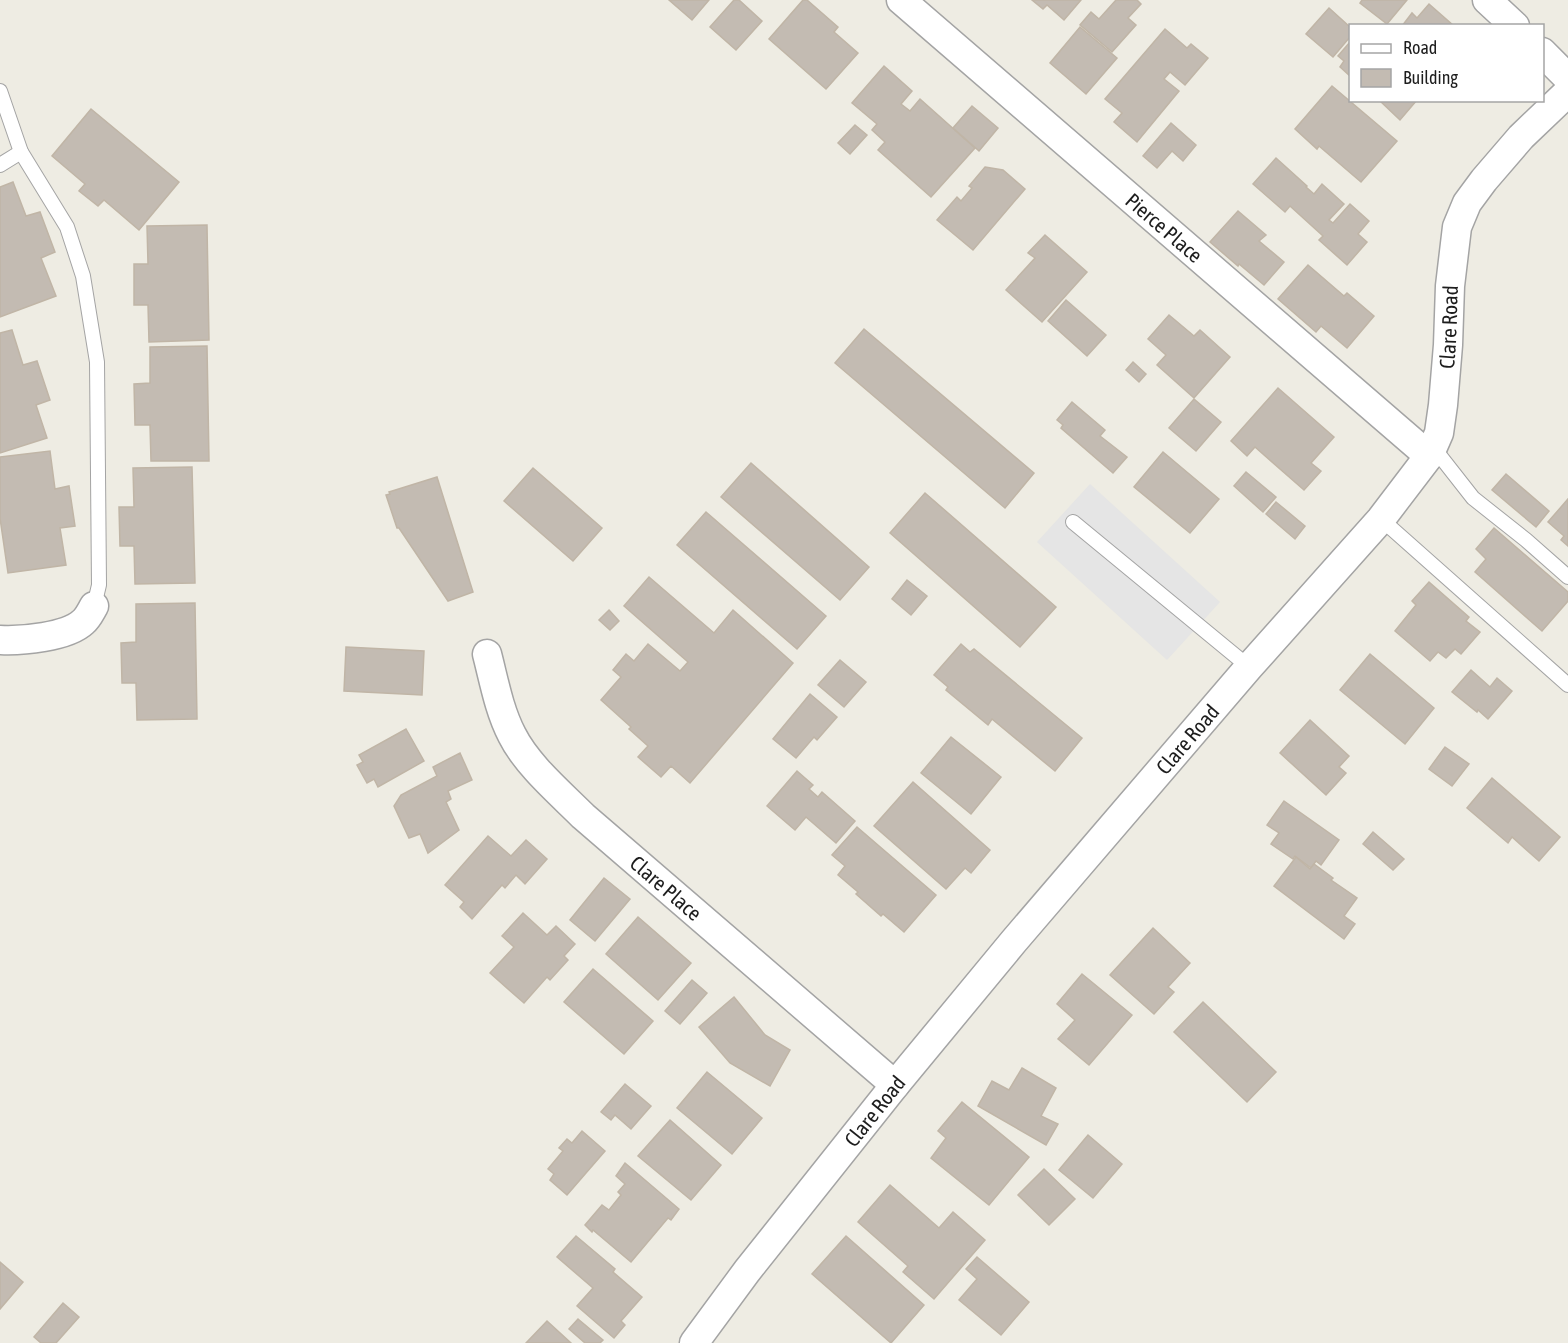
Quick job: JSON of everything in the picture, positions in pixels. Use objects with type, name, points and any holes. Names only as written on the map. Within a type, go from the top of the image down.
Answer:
[{"type":"street","name":"Pierce Place","points":[[901,0],[1431,452]]},
{"type":"street","points":[[1487,0],[1513,24]]},
{"type":"street","points":[[1544,54],[1568,78]]},
{"type":"street","name":"Clare Road","points":[[694,1343],[747,1271],[895,1085],[1014,941],[1249,667],[1404,491],[1431,452],[1439,433],[1448,345],[1450,286],[1457,227],[1467,203],[1484,180],[1521,137],[1568,93]]},
{"type":"street","points":[[0,640],[28,639],[72,629],[84,621],[94,606]]},
{"type":"street","name":"Clare Place","points":[[487,654],[501,707],[512,735],[528,759],[553,786],[583,816],[895,1085]]},
{"type":"lane","points":[[0,92],[21,152],[67,226],[83,276],[97,362],[99,585],[94,606]]},
{"type":"lane","points":[[0,165],[21,152]]},
{"type":"lane","points":[[1431,452],[1473,498],[1568,577]]},
{"type":"lane","points":[[1381,519],[1568,685]]},
{"type":"lane","points":[[1073,522],[1249,667]]},
{"type":"shaded area","points":[[1090,484],[1220,602],[1167,660],[1037,542]]},
{"type":"building","points":[[669,0],[709,0],[692,20]]},
{"type":"building","points":[[734,0],[739,0],[762,21],[736,50],[710,27]]},
{"type":"building","points":[[803,0],[807,0],[838,27],[834,32],[858,53],[826,89],[769,39]]},
{"type":"building","points":[[1032,0],[1081,0],[1064,20],[1047,5],[1043,9]]},
{"type":"building","points":[[1116,0],[1137,0],[1141,4],[1128,18],[1136,25],[1112,52],[1080,25],[1091,12],[1099,19]]},
{"type":"building","points":[[1362,0],[1407,0],[1387,24],[1360,3]]},
{"type":"building","points":[[1429,4],[1452,24],[1404,24],[1412,13],[1417,18]]},
{"type":"building","points":[[1329,8],[1349,26],[1349,38],[1333,57],[1306,34]]},
{"type":"building","points":[[1080,27],[1117,58],[1086,94],[1050,63]]},
{"type":"building","points":[[1165,29],[1187,48],[1191,44],[1208,58],[1185,85],[1170,72],[1164,79],[1179,91],[1137,142],[1114,122],[1122,113],[1105,99]]},
{"type":"building","points":[[1349,43],[1349,75],[1340,67],[1344,61],[1338,56]]},
{"type":"building","points":[[884,66],[912,91],[901,104],[910,111],[920,99],[975,148],[931,197],[878,150],[885,142],[872,130],[877,124],[852,103]]},
{"type":"building","points":[[1332,86],[1397,141],[1361,182],[1319,146],[1317,149],[1295,129]]},
{"type":"building","points":[[1381,102],[1415,102],[1400,120]]},
{"type":"building","points":[[972,106],[998,128],[979,151],[953,128]]},
{"type":"building","points":[[91,109],[179,182],[139,230],[104,200],[98,206],[79,191],[85,184],[52,156]]},
{"type":"building","points":[[1171,123],[1196,145],[1183,161],[1172,151],[1157,168],[1143,156]]},
{"type":"building","points":[[855,125],[867,135],[850,154],[838,143]]},
{"type":"building","points":[[1276,158],[1314,194],[1322,184],[1344,204],[1329,220],[1333,223],[1350,204],[1369,221],[1358,234],[1367,242],[1347,265],[1319,240],[1323,236],[1290,206],[1285,212],[1253,184]]},
{"type":"building","points":[[985,167],[1003,170],[1025,189],[973,250],[937,220],[957,197],[961,201],[972,188],[969,186]]},
{"type":"building","points":[[13,182],[26,216],[40,212],[55,252],[41,258],[56,296],[0,317],[0,187]]},
{"type":"building","points":[[1238,211],[1266,235],[1259,241],[1284,262],[1264,285],[1210,242]]},
{"type":"building","points":[[207,225],[209,340],[149,342],[148,305],[134,305],[134,264],[148,264],[147,226]]},
{"type":"building","points":[[1045,235],[1087,272],[1042,322],[1006,290],[1035,258],[1028,253]]},
{"type":"building","points":[[1308,265],[1344,296],[1347,293],[1374,316],[1347,348],[1321,326],[1316,332],[1278,299]]},
{"type":"building","points":[[1066,300],[1106,335],[1087,356],[1048,321]]},
{"type":"building","points":[[1169,315],[1194,336],[1200,330],[1230,357],[1194,398],[1157,365],[1166,355],[1148,339]]},
{"type":"building","points":[[864,329],[1034,473],[1005,508],[835,363]]},
{"type":"building","points":[[12,330],[23,365],[37,361],[50,400],[36,405],[47,438],[0,453],[0,333]]},
{"type":"building","points":[[207,346],[209,461],[151,461],[150,425],[135,425],[134,384],[150,383],[150,347]]},
{"type":"building","points":[[1133,362],[1146,374],[1139,382],[1126,370]]},
{"type":"building","points":[[1278,388],[1334,437],[1311,463],[1321,471],[1304,490],[1255,447],[1247,456],[1231,441]]},
{"type":"building","points":[[1194,399],[1221,422],[1196,451],[1169,428]]},
{"type":"building","points":[[1072,402],[1105,430],[1100,436],[1127,457],[1113,473],[1061,428],[1063,425],[1057,420]]},
{"type":"building","points":[[50,451],[55,489],[69,486],[75,526],[60,528],[66,565],[8,573],[0,518],[0,457]]},
{"type":"building","points":[[1163,452],[1219,499],[1190,533],[1134,487]]},
{"type":"building","points":[[751,463],[869,567],[840,600],[721,497]]},
{"type":"building","points":[[192,467],[195,583],[135,584],[134,546],[120,546],[119,507],[134,507],[133,468]]},
{"type":"building","points":[[533,468],[602,528],[573,561],[504,501]]},
{"type":"building","points":[[1246,472],[1276,497],[1263,512],[1234,486]]},
{"type":"building","points":[[1506,474],[1549,511],[1536,527],[1492,490]]},
{"type":"building","points":[[437,477],[473,592],[448,601],[397,528],[386,495],[390,494],[389,492]]},
{"type":"building","points":[[925,493],[1056,607],[1020,647],[890,533]]},
{"type":"building","points":[[1568,499],[1568,546],[1561,540],[1564,536],[1548,522]]},
{"type":"building","points":[[1276,502],[1305,526],[1295,539],[1266,514]]},
{"type":"building","points":[[706,512],[826,616],[797,649],[677,545]]},
{"type":"building","points":[[1494,528],[1568,592],[1568,601],[1542,631],[1475,572],[1486,559],[1476,549]]},
{"type":"building","points":[[649,577],[714,633],[733,610],[793,663],[690,783],[671,766],[661,777],[638,757],[648,746],[601,700],[621,677],[613,670],[626,654],[634,661],[648,644],[680,671],[688,662],[624,606]]},
{"type":"building","points":[[907,580],[927,596],[911,615],[892,599]]},
{"type":"building","points":[[1429,582],[1469,617],[1466,621],[1480,632],[1461,654],[1455,649],[1446,658],[1438,652],[1430,661],[1395,631],[1416,605],[1412,601]]},
{"type":"building","points":[[195,603],[197,719],[137,720],[136,683],[122,683],[121,643],[136,642],[136,604]]},
{"type":"building","points":[[609,610],[619,621],[610,630],[599,620]]},
{"type":"building","points":[[961,644],[970,652],[974,649],[1082,738],[1055,771],[992,719],[988,725],[946,690],[948,687],[934,675]]},
{"type":"building","points":[[346,647],[424,651],[422,695],[344,691]]},
{"type":"building","points":[[1370,654],[1434,708],[1405,744],[1340,690]]},
{"type":"building","points":[[840,660],[866,682],[844,707],[818,685]]},
{"type":"building","points":[[1471,670],[1490,687],[1497,678],[1512,691],[1488,719],[1452,692]]},
{"type":"building","points":[[810,694],[837,717],[817,740],[814,737],[796,758],[773,739]]},
{"type":"building","points":[[1310,720],[1349,756],[1339,767],[1346,773],[1326,795],[1280,753]]},
{"type":"building","points":[[406,729],[424,761],[378,787],[374,779],[367,783],[357,765],[363,762],[359,755]]},
{"type":"building","points":[[951,737],[1001,777],[971,814],[921,773]]},
{"type":"building","points":[[1445,747],[1469,764],[1452,786],[1429,769]]},
{"type":"building","points":[[460,753],[472,780],[448,791],[451,799],[446,802],[459,830],[428,853],[420,834],[409,838],[394,806],[401,795],[437,776],[433,767]]},
{"type":"building","points":[[797,771],[813,785],[809,789],[818,797],[822,792],[855,821],[836,843],[806,817],[795,830],[767,806]]},
{"type":"building","points":[[1492,778],[1560,837],[1539,861],[1512,837],[1508,843],[1467,808]]},
{"type":"building","points":[[913,782],[990,850],[971,873],[965,868],[946,889],[874,826]]},
{"type":"building","points":[[1284,801],[1339,840],[1321,865],[1316,861],[1311,868],[1295,856],[1293,859],[1271,844],[1279,833],[1267,825]]},
{"type":"building","points":[[857,827],[936,895],[904,932],[883,914],[881,916],[838,875],[845,866],[832,855]]},
{"type":"building","points":[[1373,832],[1404,859],[1393,870],[1363,844]]},
{"type":"building","points":[[488,836],[511,856],[526,840],[547,859],[525,884],[516,875],[505,888],[502,885],[472,919],[460,907],[464,902],[445,885]]},
{"type":"building","points":[[1296,857],[1310,869],[1314,864],[1333,878],[1331,880],[1357,898],[1344,916],[1355,924],[1344,939],[1274,886]]},
{"type":"building","points":[[604,878],[630,899],[595,941],[570,920]]},
{"type":"building","points":[[523,913],[547,935],[556,926],[575,944],[564,956],[568,960],[550,980],[547,977],[524,1003],[490,973],[514,947],[502,936]]},
{"type":"building","points":[[638,917],[691,963],[658,1000],[606,954]]},
{"type":"building","points":[[1153,928],[1190,963],[1168,987],[1174,992],[1154,1014],[1110,975]]},
{"type":"building","points":[[593,969],[653,1021],[624,1054],[564,1002]]},
{"type":"building","points":[[1082,974],[1132,1015],[1089,1065],[1058,1039],[1075,1020],[1057,1004]]},
{"type":"building","points":[[692,980],[707,993],[680,1024],[665,1011]]},
{"type":"building","points":[[734,997],[765,1035],[790,1050],[770,1086],[730,1063],[699,1027]]},
{"type":"building","points":[[1203,1002],[1276,1072],[1247,1102],[1174,1032]]},
{"type":"building","points":[[1022,1068],[1056,1088],[1041,1116],[1058,1124],[1046,1145],[978,1106],[992,1081],[1009,1090]]},
{"type":"building","points":[[707,1072],[762,1118],[732,1154],[677,1108]]},
{"type":"building","points":[[625,1084],[651,1106],[631,1129],[615,1115],[611,1120],[601,1112]]},
{"type":"building","points":[[962,1102],[1029,1157],[989,1205],[931,1158],[946,1138],[938,1131]]},
{"type":"building","points":[[670,1120],[721,1165],[691,1200],[638,1156]]},
{"type":"building","points":[[582,1131],[605,1151],[567,1195],[550,1180],[554,1174],[548,1169],[563,1151],[559,1148],[567,1139],[572,1143]]},
{"type":"building","points":[[1088,1135],[1122,1164],[1093,1198],[1059,1170]]},
{"type":"building","points":[[625,1163],[679,1209],[671,1220],[668,1218],[631,1262],[585,1225],[602,1205],[609,1210],[621,1195],[618,1192],[625,1184],[616,1176]]},
{"type":"building","points":[[1044,1169],[1075,1199],[1049,1225],[1018,1195]]},
{"type":"building","points":[[890,1185],[939,1228],[953,1212],[985,1240],[934,1299],[903,1272],[908,1266],[858,1222]]},
{"type":"building","points":[[576,1236],[615,1269],[613,1272],[642,1297],[621,1321],[625,1325],[614,1338],[577,1306],[593,1288],[557,1257]]},
{"type":"building","points":[[846,1236],[924,1305],[891,1343],[812,1274]]},
{"type":"building","points":[[977,1257],[1029,1302],[1001,1335],[959,1300],[977,1279],[966,1269]]},
{"type":"building","points":[[0,1262],[23,1282],[0,1309]]},
{"type":"building","points":[[63,1303],[79,1317],[56,1343],[41,1343],[34,1337]]},
{"type":"building","points":[[578,1319],[603,1340],[600,1343],[585,1343],[569,1329]]},
{"type":"building","points":[[547,1321],[571,1343],[526,1343]]}]
